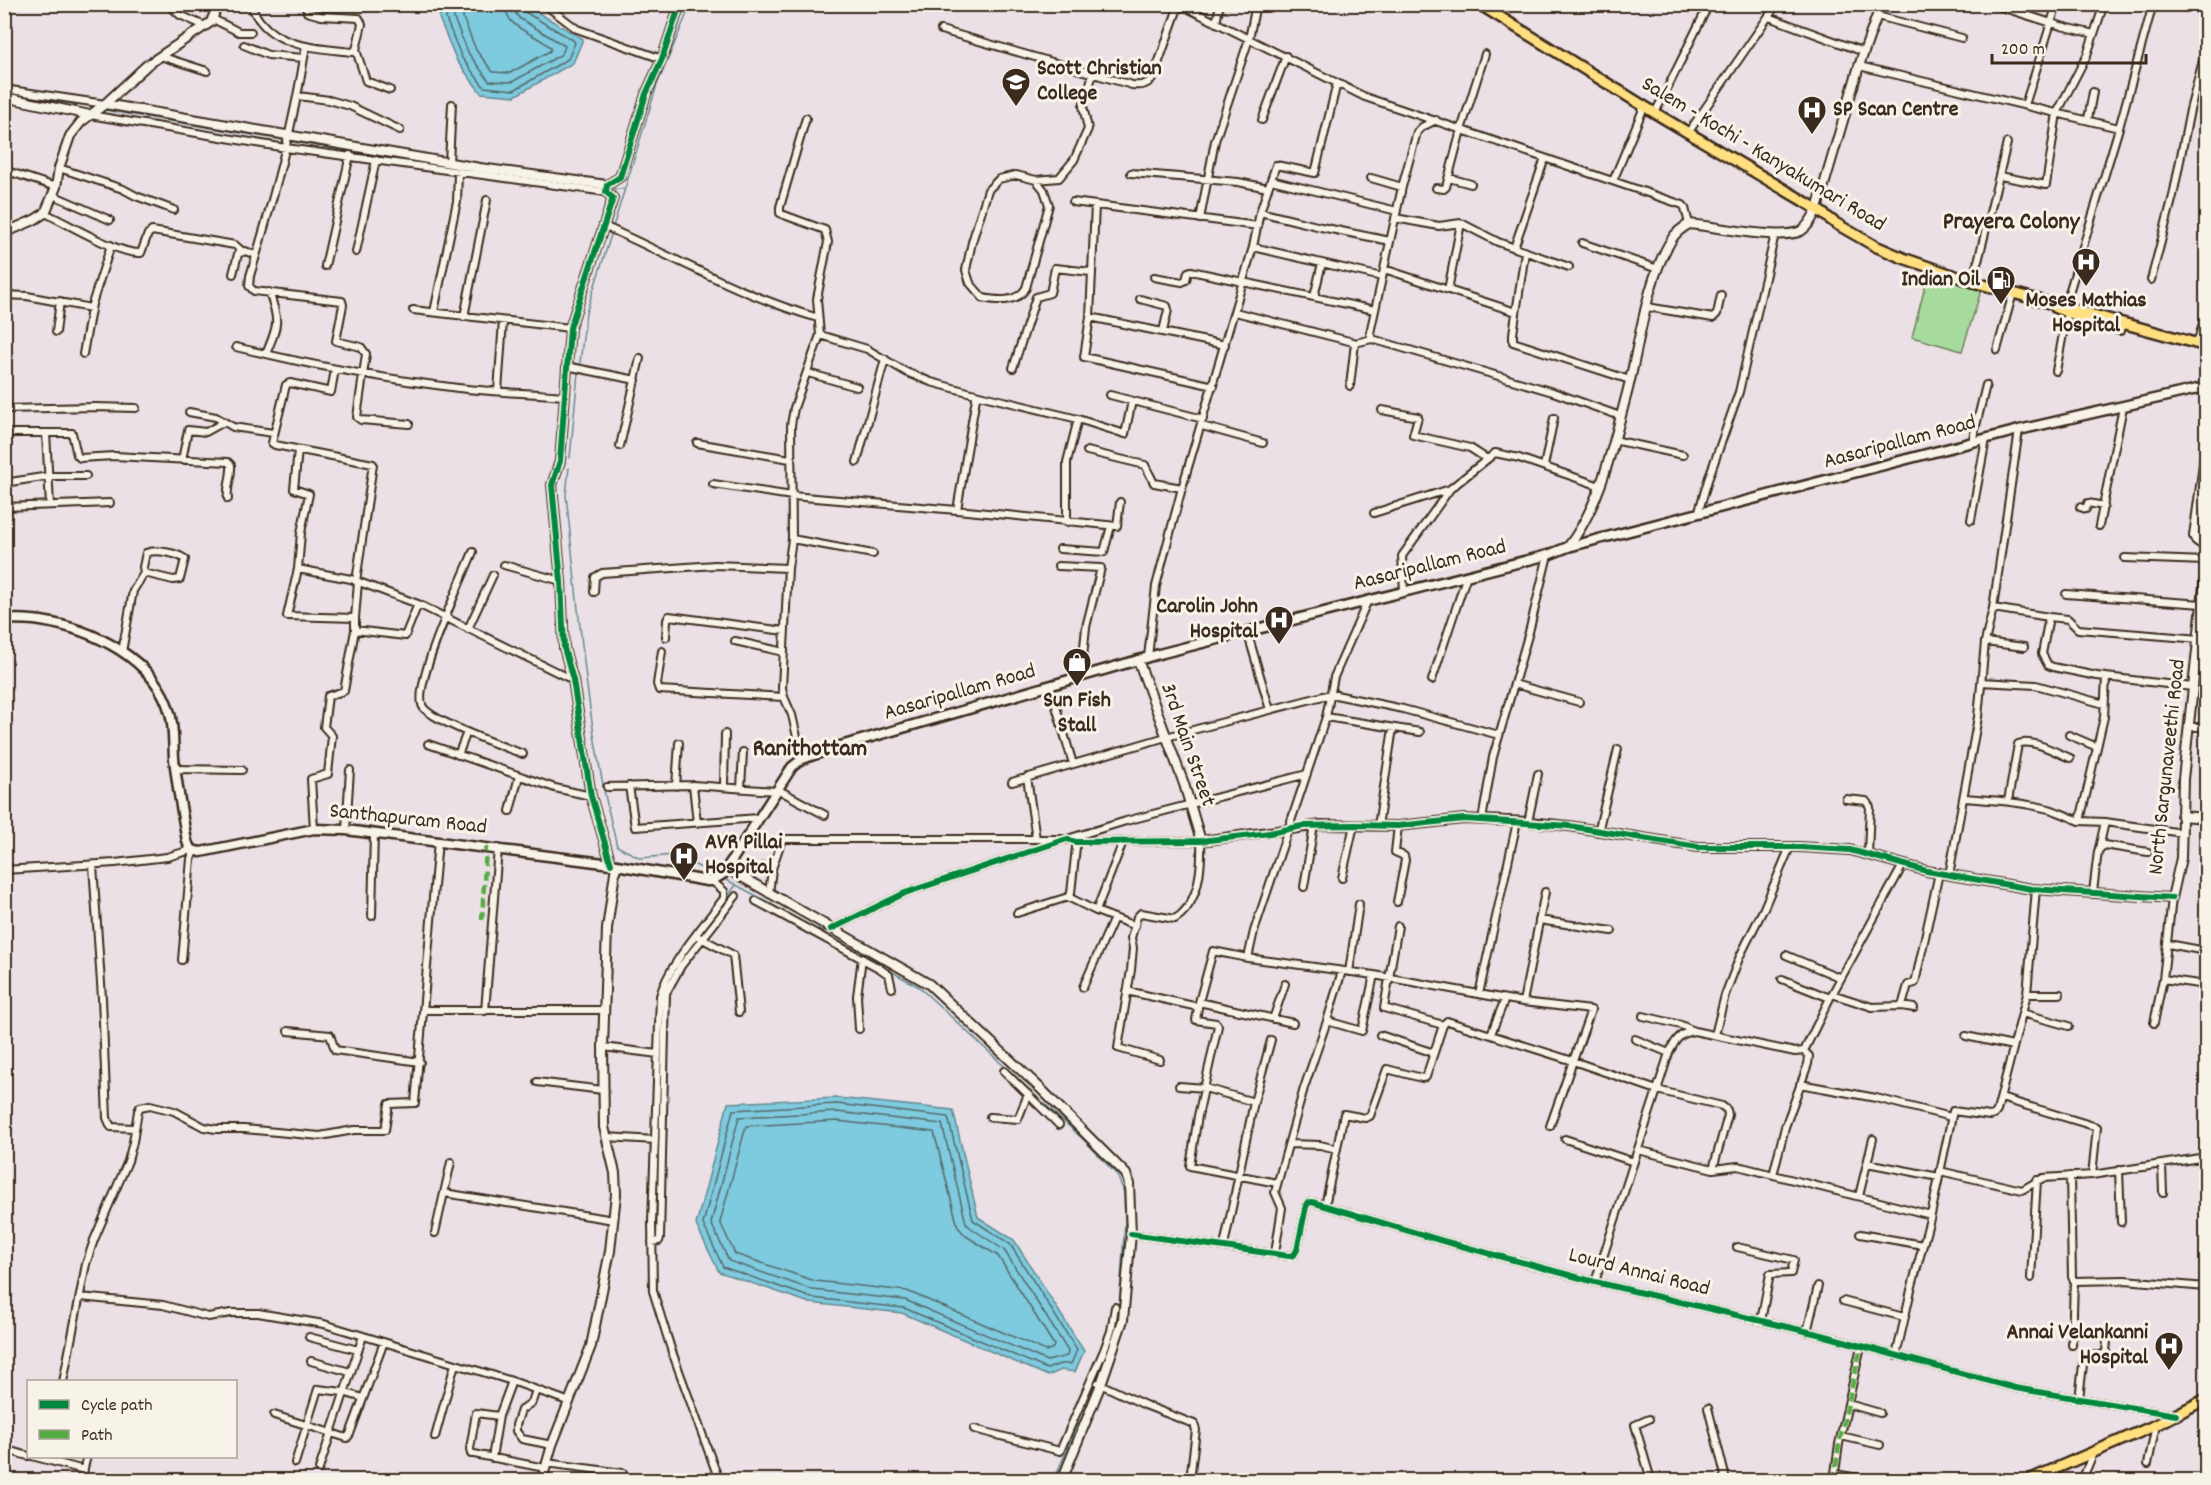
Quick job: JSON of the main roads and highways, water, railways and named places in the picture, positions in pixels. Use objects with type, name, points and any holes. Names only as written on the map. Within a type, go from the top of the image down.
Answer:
[{"type":"main road","name":"Salem - Kochi - Kanyakumari Road","points":[[1482,6],[1875,246],[1973,282],[2206,352]]},
{"type":"main road","name":"Salem - Kochi - Kanyakumari Road","points":[[2066,310],[2202,345]]},
{"type":"main road","name":"Aasaripallam Road","points":[[719,875],[792,767],[802,759],[859,740],[1247,631],[1548,555],[1568,547],[2019,430],[2206,387]]},
{"type":"main road","name":"Santhapuram Road","points":[[4,619],[41,621],[71,628],[122,652],[144,668],[162,691],[171,714],[176,769],[187,841],[193,851],[201,852],[314,829],[346,830],[498,848],[614,865],[719,875]]},
{"type":"main road","points":[[2029,1480],[2093,1454],[2206,1399]]},
{"type":"water","points":[[435,5],[525,5],[583,39],[573,63],[515,96],[481,93],[457,61],[439,18],[442,8]]},
{"type":"water","points":[[837,1098],[953,1110],[978,1217],[1014,1240],[1084,1351],[1075,1372],[1061,1370],[1048,1376],[902,1313],[810,1303],[719,1272],[696,1225],[728,1103]]},
{"type":"waterway","points":[[613,227],[657,85],[691,4]]},
{"type":"waterway","points":[[4,93],[77,105]]},
{"type":"waterway","points":[[104,110],[283,140]]},
{"type":"waterway","points":[[292,142],[433,164]]},
{"type":"waterway","points":[[613,189],[623,189]]},
{"type":"waterway","points":[[580,363],[586,313],[612,232]]},
{"type":"waterway","points":[[570,458],[578,373]]},
{"type":"waterway","points":[[569,468],[566,495],[585,672],[598,760],[617,846],[640,858],[674,855],[716,875]]},
{"type":"waterway","points":[[723,878],[770,903]]},
{"type":"waterway","points":[[700,935],[736,885]]},
{"type":"waterway","points":[[774,906],[812,927]]},
{"type":"waterway","points":[[817,929],[919,987],[1032,1092]]},
{"type":"waterway","points":[[679,964],[698,939]]},
{"type":"waterway","points":[[1036,1096],[1087,1143],[1117,1175],[1124,1192],[1125,1221],[1118,1322],[1098,1379]]},
{"type":"waterway","points":[[656,1239],[657,1167]]},
{"type":"waterway","points":[[655,1253],[656,1245]]},
{"type":"waterway","points":[[656,1285],[700,1420]]},
{"type":"waterway","points":[[1085,1408],[1095,1385]]},
{"type":"waterway","points":[[1054,1480],[1079,1421]]},
{"type":"place","name":"Scott Christian College","points":[[1016,108]]},
{"type":"place","name":"SP Scan Centre","points":[[1812,136]]},
{"type":"place","name":"Moses Mathias Hospital","points":[[2086,288]]},
{"type":"place","name":"Indian Oil","points":[[2001,306]]},
{"type":"place","name":"Carolin John Hospital","points":[[1279,646]]},
{"type":"place","name":"Sun Fish Stall","points":[[1077,688]]},
{"type":"place","name":"AVR Pillai Hospital","points":[[684,882]]},
{"type":"place","name":"Annai Velankanni Hospital","points":[[2169,1372]]},
{"type":"district","name":"Prayera Colony","points":[[2011,223]]},
{"type":"district","name":"Ranithottam","points":[[810,750]]}]
